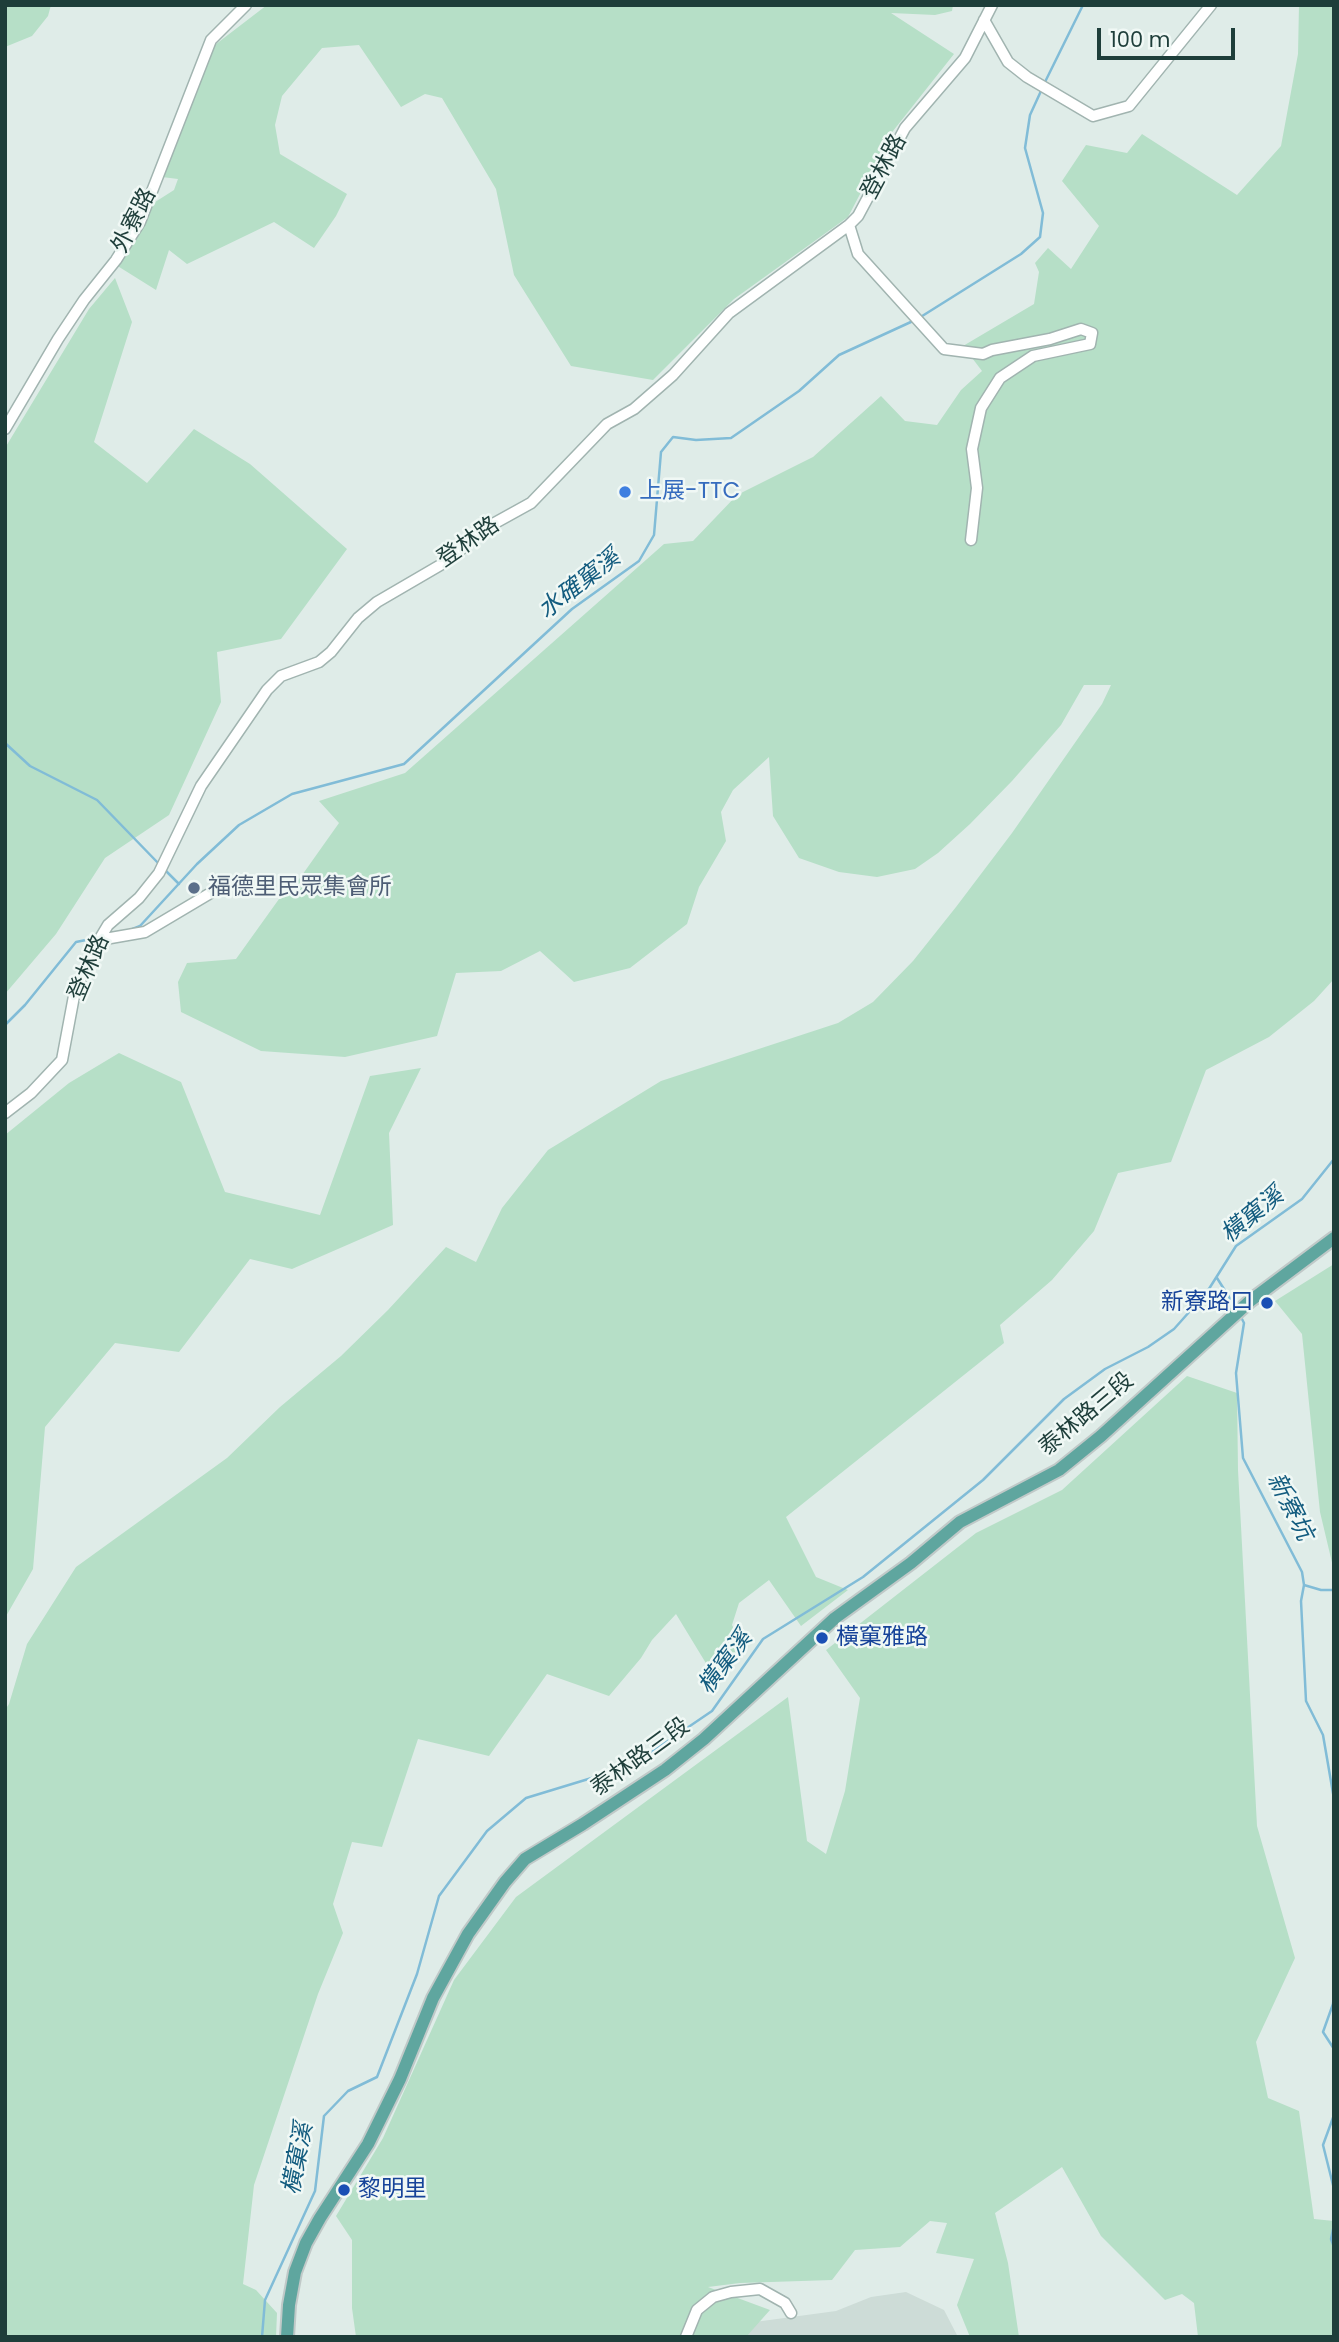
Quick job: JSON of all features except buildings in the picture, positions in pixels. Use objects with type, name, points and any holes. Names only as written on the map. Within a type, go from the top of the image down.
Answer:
[{"type":"main road","name":"泰林路三段","points":[[287,2337],[295,2272],[306,2244],[380,2121],[433,1998],[468,1934],[525,1859],[665,1770],[704,1739],[835,1618],[902,1570],[960,1522],[1059,1470],[1101,1436],[1227,1320],[1334,1238]]},
{"type":"street","name":"外寮路","points":[[5,429],[58,339],[84,300],[116,260],[139,222],[211,40],[246,5]]},
{"type":"street","name":"登林路","points":[[5,1112],[31,1094],[62,1060],[74,996],[102,935],[125,909],[139,898],[159,873],[201,786],[267,690],[281,676],[319,662],[331,652],[358,618],[377,603],[449,560],[484,529],[531,503],[607,424],[634,409],[673,375],[729,313],[849,225],[858,216],[878,181],[897,140],[965,58],[992,5]]},
{"type":"street","points":[[984,20],[1008,62],[1093,116],[1129,107],[1211,5]]},
{"type":"street","points":[[849,225],[858,254],[944,349],[983,354],[1051,339],[1080,329],[1092,333],[1090,344],[1033,356],[1000,377],[981,408],[972,449],[977,488],[971,540]]},
{"type":"street","points":[[102,935],[145,932],[219,888]]},
{"type":"street","points":[[686,2337],[697,2311],[713,2297],[731,2292],[760,2289],[785,2303],[791,2313]]},
{"type":"shaded area","points":[[906,2292],[944,2310],[958,2337],[699,2337],[703,2329],[836,2311],[871,2297]]},
{"type":"green space","points":[[5,5],[51,5],[48,16],[32,36],[5,47]]},
{"type":"green space","points":[[267,5],[953,5],[952,11],[935,15],[891,13],[954,54],[893,131],[848,217],[734,299],[653,380],[571,366],[514,275],[496,189],[442,98],[425,94],[401,107],[359,45],[322,48],[282,96],[275,125],[280,154],[347,194],[314,248],[274,222],[187,264],[169,250],[156,290],[116,265],[152,204],[174,190],[178,179],[162,177],[207,51]]},
{"type":"green space","points":[[1299,5],[1334,5],[1334,979],[1314,1001],[1269,1037],[1206,1070],[1171,1162],[1118,1173],[1094,1231],[1052,1280],[1000,1325],[1004,1343],[786,1517],[816,1577],[848,1590],[801,1626],[769,1580],[739,1603],[732,1625],[746,1652],[718,1683],[676,1614],[652,1640],[641,1658],[609,1696],[547,1674],[489,1756],[418,1739],[382,1847],[352,1842],[333,1904],[343,1933],[318,1994],[254,2185],[243,2284],[256,2290],[277,2313],[276,2337],[5,2337],[5,1710],[27,1644],[76,1567],[227,1458],[280,1407],[341,1356],[446,1247],[476,1262],[502,1208],[548,1150],[661,1081],[838,1023],[873,1002],[913,961],[1012,833],[1102,704],[1111,685],[1084,685],[1061,725],[1012,781],[938,853],[915,869],[877,877],[839,872],[799,858],[773,816],[769,757],[733,790],[721,812],[726,841],[699,887],[687,924],[630,968],[574,982],[540,951],[501,971],[456,973],[437,1036],[345,1057],[261,1051],[181,1012],[178,982],[187,963],[236,959],[279,899],[300,878],[339,823],[319,801],[405,773],[664,544],[693,541],[737,495],[813,457],[881,396],[905,421],[937,425],[961,390],[982,371],[963,346],[1034,304],[1039,272],[1035,263],[1048,248],[1071,269],[1099,226],[1062,181],[1086,145],[1127,153],[1142,134],[1237,195],[1281,146],[1298,54]]},
{"type":"green space","points":[[115,278],[132,322],[94,442],[147,483],[194,429],[250,464],[347,549],[281,639],[217,652],[221,702],[169,815],[105,858],[56,934],[5,994],[5,448],[89,309]]},
{"type":"green space","points":[[119,1053],[181,1082],[225,1192],[320,1215],[370,1076],[421,1068],[389,1133],[393,1225],[292,1269],[250,1259],[179,1352],[115,1343],[45,1427],[33,1569],[5,1618],[5,1135],[69,1083]]},
{"type":"green space","points":[[1334,1264],[1334,1571],[1320,1512],[1302,1334],[1275,1301]]},
{"type":"green space","points":[[1187,1376],[1237,1393],[1238,1470],[1257,1826],[1295,1958],[1256,2042],[1268,2098],[1299,2111],[1314,2219],[1334,2221],[1334,2337],[1198,2337],[1194,2303],[1182,2294],[1165,2300],[1101,2236],[1062,2167],[995,2213],[1008,2263],[1019,2337],[970,2337],[957,2305],[974,2259],[936,2253],[947,2223],[930,2221],[900,2247],[855,2250],[832,2280],[740,2283],[708,2287],[770,2310],[746,2337],[356,2337],[352,2308],[352,2240],[336,2216],[383,2138],[454,1980],[516,1897],[788,1697],[807,1841],[826,1854],[845,1791],[860,1698],[826,1650],[976,1533],[1062,1490]]},
{"type":"waterway","name":"水確窠溪","points":[[1044,84],[1083,5]]},
{"type":"waterway","name":"水確窠溪","points":[[919,318],[1021,254],[1040,237],[1043,213],[1025,148],[1030,115],[1041,91]]},
{"type":"waterway","name":"水確窠溪","points":[[130,930],[140,926],[197,864],[239,825],[292,794],[404,764],[572,609],[639,561],[654,535],[661,452],[673,437],[696,440],[731,438],[799,391],[839,355],[913,321]]},
{"type":"waterway","points":[[5,743],[30,766],[97,800],[160,865]]},
{"type":"waterway","points":[[165,870],[179,884]]},
{"type":"waterway","name":"水確窠溪","points":[[5,1025],[25,1005],[76,942],[96,938]]},
{"type":"waterway","name":"橫窠溪","points":[[262,2337],[265,2300],[315,2191],[324,2116],[348,2091],[377,2077],[417,1974],[439,1896],[487,1831],[526,1798],[631,1766],[712,1711],[763,1639],[863,1577],[983,1480],[1064,1399],[1105,1369],[1148,1347],[1174,1329],[1207,1292],[1236,1246],[1302,1199],[1334,1159]]},
{"type":"waterway","name":"新寮坑","points":[[1217,1278],[1236,1308]]},
{"type":"waterway","name":"新寮坑","points":[[1241,1317],[1244,1323],[1236,1373],[1243,1458],[1302,1572],[1306,1701],[1323,1735],[1334,1799]]},
{"type":"waterway","points":[[1304,1585],[1321,1590],[1334,1590]]},
{"type":"waterway","name":"新寮坑","points":[[1334,1992],[1333,2004],[1323,2032],[1334,2049]]},
{"type":"waterway","name":"新寮坑","points":[[1334,2115],[1323,2145],[1334,2189]]},
{"type":"waterway","name":"新寮坑","points":[[1334,2225],[1331,2239],[1334,2247]]},
{"type":"place","name":"上展-TTC","points":[[625,492]]},
{"type":"place","name":"福德里民眾集會所","points":[[194,888]]},
{"type":"place","name":"新寮路口","points":[[1267,1303]]},
{"type":"place","name":"橫窠雅路","points":[[822,1638]]},
{"type":"place","name":"黎明里","points":[[344,2190]]}]
